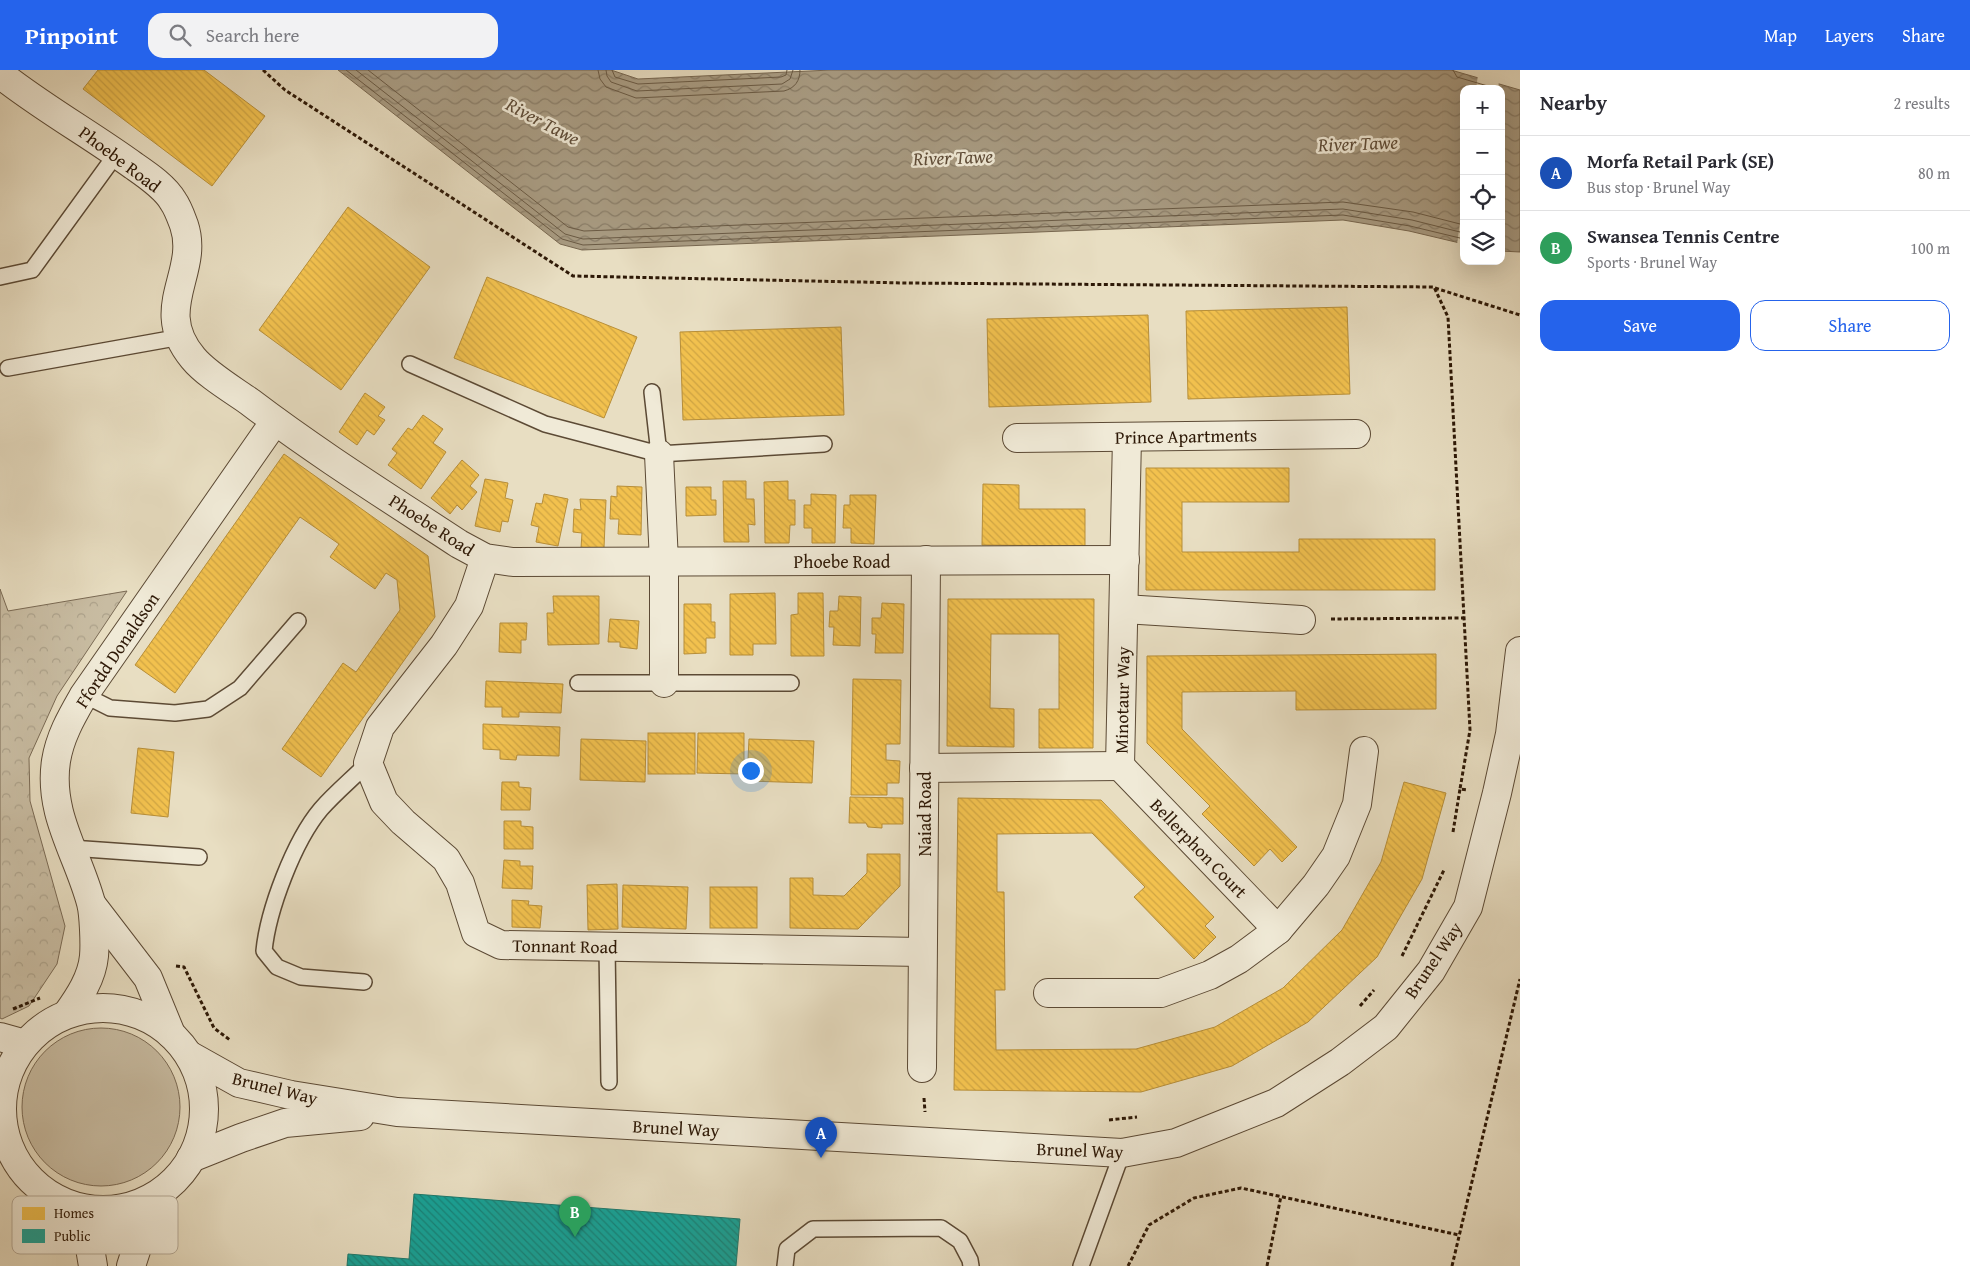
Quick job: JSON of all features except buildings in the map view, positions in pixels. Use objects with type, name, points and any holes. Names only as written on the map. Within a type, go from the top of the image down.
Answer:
[{"type":"street","name":"Phoebe Road","points":[[0,74],[20,90],[117,153],[152,180],[173,200],[184,226],[189,248],[177,296],[175,314],[181,337],[194,358],[275,421],[459,544],[485,558],[514,562],[1125,560]]},
{"type":"street","name":"Ffordd Donaldson","points":[[171,1034],[148,978],[92,904],[57,810],[56,761],[61,736],[84,695],[275,421]]},
{"type":"street","name":"Prince Apartments","points":[[1017,438],[1356,434]]},
{"type":"street","name":"Minotaur Way","points":[[924,768],[1120,766],[1127,437]]},
{"type":"street","points":[[659,454],[664,562],[664,683]]},
{"type":"street","points":[[368,763],[380,727],[444,645],[469,606],[485,558]]},
{"type":"street","name":"Naiad Road","points":[[922,1068],[926,560]]},
{"type":"street","points":[[1124,609],[1301,620]]},
{"type":"street","name":"Brunel Way","points":[[189,1055],[239,1083],[291,1095],[397,1112],[1122,1153],[1176,1143],[1276,1103],[1340,1062],[1386,1027],[1431,971],[1468,907],[1497,793],[1515,735],[1520,651]]},
{"type":"street","points":[[1048,993],[1161,993],[1210,975],[1240,959],[1278,930],[1316,885],[1336,856],[1357,804],[1364,751]]},
{"type":"street","name":"Tonnant Road","points":[[368,763],[384,802],[403,822],[446,859],[460,883],[476,933],[501,945],[922,952]]},
{"type":"street","name":"Bellerphon Court","points":[[1120,766],[1278,930]]},
{"type":"street","name":"Ffordd Donaldson","points":[[67,1014],[86,984],[94,957],[92,904]]},
{"type":"street","points":[[53,1196],[40,1189],[18,1164],[2,1131],[2,1103],[9,1073],[12,1040],[43,1028],[67,1014],[94,1008],[122,1010],[148,1018],[171,1034],[189,1055],[201,1080],[205,1107],[200,1139],[186,1168],[160,1196]]},
{"type":"street","name":"Brunel Way","points":[[191,1158],[286,1123],[397,1112]]},
{"type":"street","points":[[154,1196],[163,1191]]},
{"type":"street","points":[[131,1266],[135,1254]]},
{"type":"lane","points":[[0,277],[32,270],[117,153]]},
{"type":"lane","points":[[8,368],[181,337]]},
{"type":"lane","points":[[410,364],[545,424],[659,454],[824,444]]},
{"type":"lane","points":[[652,392],[659,454]]},
{"type":"lane","points":[[84,695],[110,708],[175,713],[208,708],[240,688],[298,621]]},
{"type":"lane","points":[[578,683],[790,683]]},
{"type":"lane","points":[[364,982],[300,977],[277,967],[264,951],[266,929],[293,852],[320,810],[368,763]]},
{"type":"lane","points":[[71,848],[199,856]]},
{"type":"lane","points":[[607,947],[609,1082]]},
{"type":"lane","points":[[1082,1266],[1122,1153]]},
{"type":"lane","points":[[785,1266],[787,1249],[813,1229],[911,1228],[940,1228],[960,1241],[970,1260],[971,1266]]},
{"type":"path","points":[[264,70],[285,90],[573,276],[905,283],[1434,288],[1520,315]]},
{"type":"path","points":[[1434,288],[1448,317],[1470,730],[1453,834]]},
{"type":"path","points":[[1301,620],[1464,618]]},
{"type":"path","points":[[1460,789],[1497,793]]},
{"type":"path","points":[[1401,958],[1444,869]]},
{"type":"path","points":[[137,963],[184,967],[214,1028],[235,1044]]},
{"type":"path","points":[[1452,1266],[1520,980]]},
{"type":"path","points":[[1358,1008],[1376,986]]},
{"type":"path","points":[[8,1011],[40,998],[45,991]]},
{"type":"path","points":[[1100,1121],[1146,1116]]},
{"type":"path","points":[[1128,1266],[1149,1225],[1194,1198],[1241,1188],[1459,1234]]},
{"type":"path","points":[[1267,1266],[1281,1196]]},
{"type":"green space","points":[[0,589],[8,611],[127,591],[57,696],[29,758],[30,801],[65,926],[57,964],[29,1006],[2,1019],[0,1018]]},
{"type":"green space","points":[[101,1028],[131,1034],[157,1051],[174,1077],[180,1107],[174,1137],[157,1163],[131,1180],[101,1186],[71,1180],[45,1163],[28,1137],[22,1107],[28,1077],[45,1051],[71,1034]]},
{"type":"water","name":"River Tawe","points":[[338,70],[611,70],[638,79],[831,70],[1451,70],[1503,85],[1460,85],[1460,243],[1409,231],[1343,220],[582,250],[560,244]]},
{"type":"water","points":[[1505,86],[1520,90],[1520,252],[1505,251]]},
{"type":"pier","points":[[1478,75],[1499,81],[1498,85],[1477,85]]},
{"type":"pier","points":[[1460,222],[1460,246],[1457,245]]},
{"type":"place","name":"Morfa Retail Park (SE)","points":[[821,1158]]},
{"type":"place","name":"Swansea Tennis Centre","points":[[575,1237]]}]
